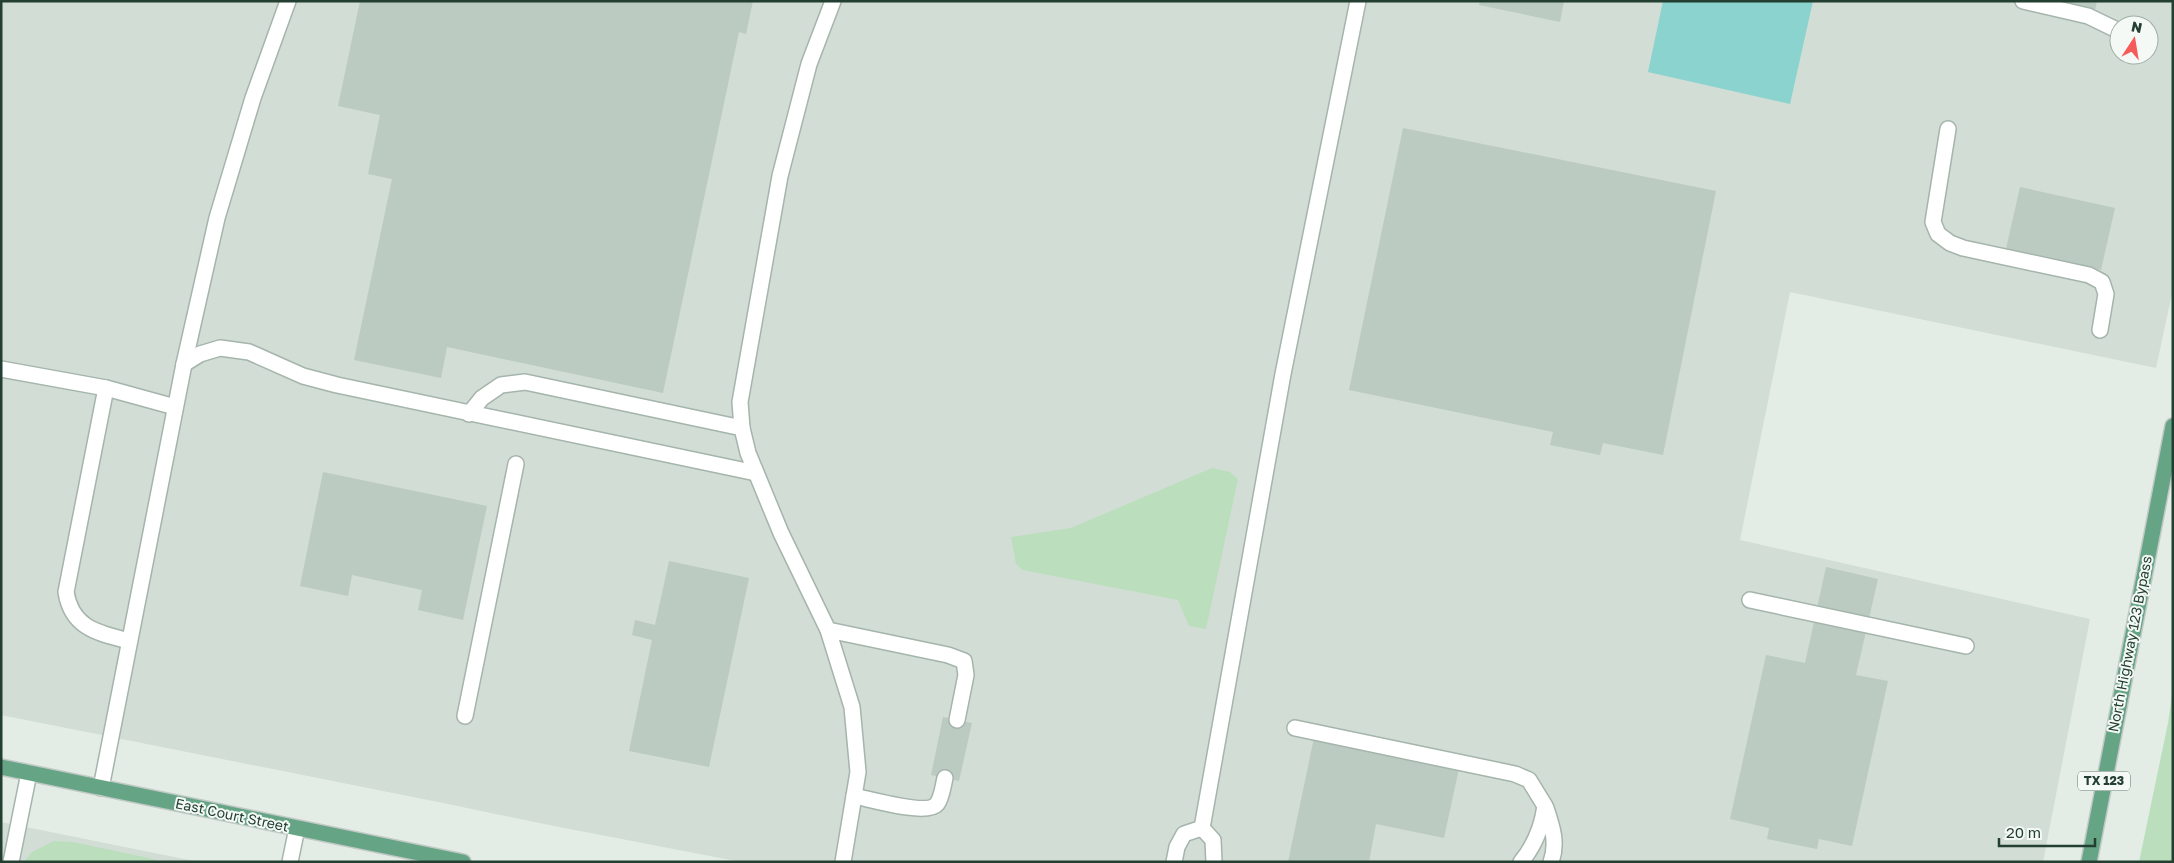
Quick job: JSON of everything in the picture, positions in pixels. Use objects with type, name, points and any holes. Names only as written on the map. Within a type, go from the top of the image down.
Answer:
[{"type":"main road","name":"North Highway 123 Bypass","points":[[2089,862],[2173,426]]},
{"type":"main road","name":"East Court Street","points":[[1,767],[463,862]]},
{"type":"lane","points":[[101,788],[175,407],[216,218],[253,98],[288,1]]},
{"type":"lane","points":[[833,1],[809,64],[780,176],[740,402],[742,428],[748,453],[782,533],[828,630],[852,706],[858,772],[843,862]]},
{"type":"lane","points":[[1202,828],[1283,374],[1358,1]]},
{"type":"lane","points":[[2023,1],[2088,16],[2109,26]]},
{"type":"lane","points":[[1948,129],[1934,208],[1933,222],[1938,234],[1950,243],[1962,248],[2089,275],[2102,282],[2106,294],[2100,330]]},
{"type":"lane","points":[[184,364],[200,354],[220,348],[249,352],[304,376],[337,385],[756,473]]},
{"type":"lane","points":[[1,370],[106,388],[175,407]]},
{"type":"lane","points":[[469,414],[482,398],[501,385],[525,382],[742,428]]},
{"type":"lane","points":[[106,388],[66,592],[68,607],[75,617],[93,631],[130,641]]},
{"type":"lane","points":[[465,716],[516,464]]},
{"type":"lane","points":[[1750,600],[1966,646]]},
{"type":"lane","points":[[828,630],[948,655],[964,661],[966,675],[957,720]]},
{"type":"lane","points":[[1295,728],[1515,774],[1529,780],[1545,806],[1555,838],[1551,862]]},
{"type":"lane","points":[[11,862],[29,773]]},
{"type":"lane","points":[[854,796],[916,808],[929,808],[936,805],[945,778]]},
{"type":"lane","points":[[1521,862],[1536,839],[1543,822],[1545,806]]},
{"type":"lane","points":[[290,862],[296,828]]},
{"type":"lane","points":[[1174,862],[1177,847],[1184,834],[1202,828]]},
{"type":"lane","points":[[1202,828],[1213,840],[1214,862]]},
{"type":"shaded area","points":[[1,1],[2173,1],[2173,289],[2156,368],[1790,292],[1740,540],[2090,619],[2043,862],[741,862],[1,715]]},
{"type":"shaded area","points":[[1,822],[199,862],[1,862]]},
{"type":"green space","points":[[1212,468],[1230,472],[1238,479],[1206,629],[1189,626],[1178,600],[1023,570],[1016,564],[1011,537],[1071,528]]},
{"type":"green space","points":[[2173,689],[2173,862],[2139,862],[2168,723]]},
{"type":"green space","points":[[54,841],[73,842],[158,860],[157,862],[24,862],[32,852]]},
{"type":"water","points":[[1663,1],[1813,1],[1790,104],[1648,72]]},
{"type":"building","points":[[360,1],[753,1],[746,34],[739,32],[663,393],[447,347],[441,378],[354,360],[392,179],[368,174],[380,115],[338,106]]},
{"type":"building","points":[[1480,1],[1564,1],[1560,22],[1479,5]]},
{"type":"building","points":[[2061,1],[2097,1],[2095,10]]},
{"type":"building","points":[[1403,128],[1716,191],[1663,455],[1603,443],[1600,455],[1550,445],[1553,432],[1349,390]]},
{"type":"building","points":[[2020,187],[2115,208],[2101,270],[2006,249]]},
{"type":"building","points":[[323,472],[487,506],[463,620],[418,610],[422,590],[352,575],[348,596],[300,586]]},
{"type":"building","points":[[669,561],[749,578],[709,767],[629,751],[652,640],[632,635],[635,620],[655,625]]},
{"type":"building","points":[[1826,567],[1878,579],[1856,675],[1888,681],[1852,846],[1819,839],[1817,849],[1767,839],[1769,828],[1730,819],[1766,655],[1805,663]]},
{"type":"building","points":[[943,717],[972,723],[959,781],[931,775]]},
{"type":"building","points":[[1315,733],[1460,764],[1444,838],[1376,824],[1369,862],[1288,862]]}]
